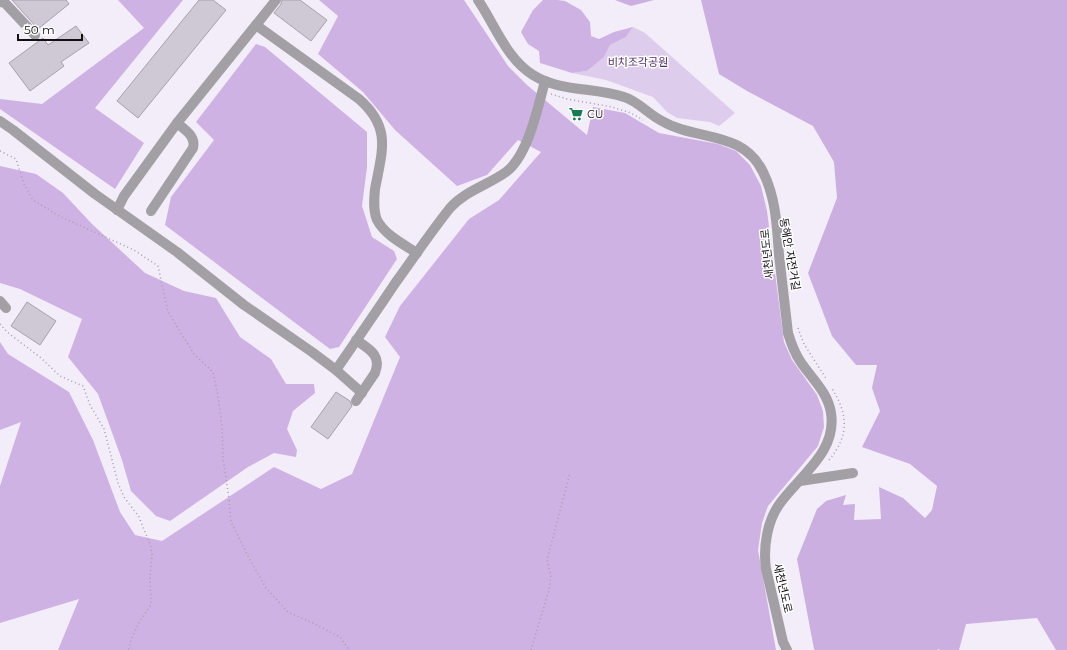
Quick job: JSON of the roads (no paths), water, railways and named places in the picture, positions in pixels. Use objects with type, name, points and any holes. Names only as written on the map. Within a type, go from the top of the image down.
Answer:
[{"type":"street","points":[[118,210],[124,196],[177,123],[276,0]]},
{"type":"street","name":"새천년도로","points":[[478,0],[507,50],[543,86],[556,84],[625,97],[646,109],[661,121],[672,126],[728,141],[739,146],[749,153],[763,171],[768,182],[774,210],[788,333],[800,361],[824,392],[831,411],[832,421],[831,432],[823,452],[781,502],[770,523],[765,552],[766,568],[783,642],[787,650]]},
{"type":"street","points":[[0,2],[5,3],[35,35]]},
{"type":"street","points":[[256,26],[359,99],[372,111],[377,119],[382,140],[382,149],[374,199],[375,213],[377,219],[387,232],[417,253]]},
{"type":"street","points":[[336,370],[417,253],[451,207],[459,199],[505,172],[516,163],[530,134],[543,86]]},
{"type":"street","points":[[0,121],[95,194],[177,252],[244,305],[336,370],[359,397],[375,373],[377,362],[372,352],[356,340]]},
{"type":"street","points":[[151,211],[193,148],[194,144],[192,136],[177,123]]},
{"type":"street","points":[[800,480],[853,473]]},
{"type":"place","name":"CU","points":[[576,114]]},
{"type":"park label","name":"비치조각공원","points":[[638,62]]}]
